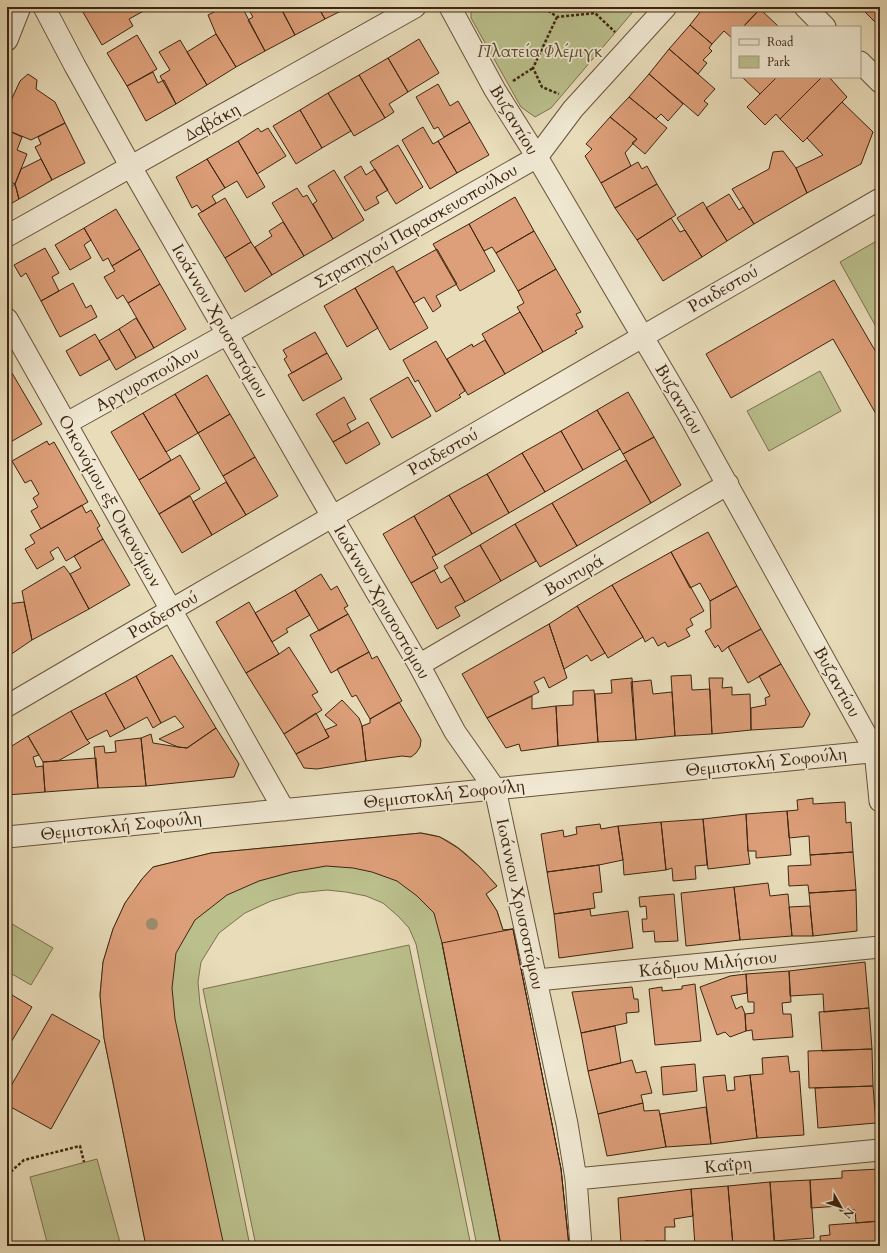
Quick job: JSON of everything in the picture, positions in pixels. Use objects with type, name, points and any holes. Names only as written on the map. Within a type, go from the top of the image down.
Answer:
[{"type":"street","points":[[7,40],[20,7]]},
{"type":"street","name":"Ιωάννου Χρυσοστόμου","points":[[44,7],[131,168],[420,665],[455,732],[495,789],[567,1124],[576,1179],[581,1246]]},
{"type":"street","name":"Δαβάκη","points":[[7,236],[131,168],[416,7]]},
{"type":"street","name":"Βυζαντίου","points":[[450,7],[495,90],[537,157],[643,336],[728,484],[856,717],[877,751],[880,801]]},
{"type":"street","name":"Στρατηγού Παρασκευοπούλου","points":[[227,334],[537,157],[573,110],[629,46],[666,7]]},
{"type":"street","points":[[805,7],[824,26]]},
{"type":"street","points":[[861,63],[880,82]]},
{"type":"street","name":"Ραιδεστού","points":[[7,706],[880,199]]},
{"type":"street","name":"Οικονόμου εξ Οικονόμων","points":[[7,319],[284,810]]},
{"type":"street","name":"Αργυροπούλου","points":[[67,423],[227,334]]},
{"type":"street","name":"Βουτυρά","points":[[420,665],[728,484]]},
{"type":"street","points":[[841,755],[856,717]]},
{"type":"street","name":"Θεμιστοκλή Σοφούλη","points":[[7,838],[877,751]]},
{"type":"street","name":"Κάδμου Μιλήσιου","points":[[537,980],[880,947]]},
{"type":"street","name":"Καΐρη","points":[[576,1179],[880,1150]]},
{"type":"path","points":[[545,7],[557,17],[595,13],[629,46]]},
{"type":"path","points":[[516,80],[533,68],[557,17]]},
{"type":"path","points":[[533,68],[542,87],[558,93],[573,110]]},
{"type":"path","points":[[7,1175],[24,1160],[80,1146],[84,1162]]},
{"type":"green space","name":"Πλατεία Φλέμιγκ","points":[[471,7],[637,7],[551,108],[535,117],[521,107],[471,18]]},
{"type":"green space","points":[[880,239],[880,334],[840,262]]},
{"type":"green space","points":[[820,371],[841,411],[769,451],[747,411]]},
{"type":"green space","points":[[421,833],[438,836],[448,841],[464,852],[478,865],[497,886],[486,894],[497,911],[503,930],[513,929],[561,1169],[569,1246],[477,1246],[416,944],[409,928],[383,903],[366,896],[327,890],[298,893],[271,901],[245,913],[219,933],[201,962],[198,982],[200,1004],[250,1246],[146,1246],[104,1038],[100,995],[103,962],[113,929],[125,903],[142,879],[153,867],[211,853]]},
{"type":"green space","points":[[7,921],[53,948],[31,985],[12,974],[7,981]]},
{"type":"green space","points":[[409,945],[471,1246],[256,1246],[203,989]]},
{"type":"green space","points":[[97,1159],[121,1246],[48,1246],[30,1177]]},
{"type":"building","points":[[80,7],[151,7],[129,19],[133,26],[102,45]]},
{"type":"building","points":[[224,7],[242,7],[265,51],[236,67],[216,34],[208,15]]},
{"type":"building","points":[[247,7],[280,7],[295,35],[265,51],[248,20],[253,17]]},
{"type":"building","points":[[286,7],[318,7],[325,19],[295,35],[282,10]]},
{"type":"building","points":[[318,7],[349,7],[325,19]]},
{"type":"building","points":[[704,7],[757,7],[760,9],[744,26],[731,26],[731,37],[724,31],[712,44],[690,25]]},
{"type":"building","points":[[860,7],[880,7],[880,27]]},
{"type":"building","points":[[760,9],[778,26],[744,26]]},
{"type":"building","points":[[690,25],[712,44],[709,48],[712,51],[703,60],[707,63],[698,74],[669,49]]},
{"type":"building","points":[[216,34],[236,67],[207,85],[187,52]]},
{"type":"building","points":[[137,35],[157,69],[127,86],[107,53]]},
{"type":"building","points":[[419,39],[439,73],[408,92],[388,58]]},
{"type":"building","points":[[180,40],[207,85],[176,104],[160,76],[170,70],[159,52]]},
{"type":"building","points":[[669,49],[715,89],[704,101],[708,104],[698,116],[649,74]]},
{"type":"building","points":[[388,58],[408,92],[389,104],[394,112],[385,118],[359,75]]},
{"type":"building","points":[[153,72],[158,83],[164,80],[176,104],[146,121],[127,86]]},
{"type":"building","points":[[28,74],[37,80],[36,89],[55,102],[65,123],[31,140],[7,130],[10,121],[7,119],[7,109],[20,81]]},
{"type":"building","points":[[649,74],[683,104],[668,121],[661,114],[656,119],[629,97]]},
{"type":"building","points":[[359,75],[385,118],[354,136],[328,93]]},
{"type":"building","points":[[743,78],[776,78],[760,94]]},
{"type":"building","points":[[776,78],[821,78],[780,119],[776,114],[765,125],[747,107]]},
{"type":"building","points":[[821,78],[830,78],[847,97],[803,142],[780,119]]},
{"type":"building","points":[[438,84],[450,106],[458,101],[470,122],[444,137],[438,127],[434,129],[416,97]]},
{"type":"building","points":[[328,93],[351,131],[322,148],[300,110]]},
{"type":"building","points":[[629,97],[667,128],[645,154],[632,143],[637,139],[610,117]]},
{"type":"building","points":[[842,102],[873,132],[861,164],[807,193],[796,168],[823,155],[807,138]]},
{"type":"building","points":[[300,110],[322,148],[296,164],[273,126]]},
{"type":"building","points":[[610,117],[637,139],[625,153],[631,166],[601,183],[585,156],[592,149],[586,144]]},
{"type":"building","points":[[470,122],[489,155],[457,173],[438,141]]},
{"type":"building","points":[[65,123],[85,163],[52,180],[35,147],[41,144],[38,137]]},
{"type":"building","points":[[423,127],[433,144],[438,141],[457,173],[430,189],[402,140]]},
{"type":"building","points":[[258,128],[261,132],[268,128],[286,156],[257,174],[238,141]]},
{"type":"building","points":[[7,130],[22,137],[17,150],[27,154],[15,184],[7,180]]},
{"type":"building","points":[[238,141],[265,187],[247,198],[237,181],[225,188],[207,159]]},
{"type":"building","points":[[398,145],[423,187],[396,204],[370,162]]},
{"type":"building","points":[[783,151],[796,168],[807,193],[754,224],[732,189],[769,169],[773,152]]},
{"type":"building","points":[[41,159],[52,180],[19,199],[15,184],[21,169]]},
{"type":"building","points":[[207,159],[225,188],[212,196],[216,203],[202,212],[197,205],[192,208],[176,177]]},
{"type":"building","points":[[638,162],[642,169],[647,166],[657,184],[615,208],[601,183]]},
{"type":"building","points":[[361,166],[366,175],[375,169],[388,190],[376,197],[379,203],[365,211],[344,177]]},
{"type":"building","points":[[334,170],[364,220],[333,239],[313,204],[317,201],[308,186]]},
{"type":"building","points":[[15,184],[19,199],[7,206],[7,190]]},
{"type":"building","points":[[657,184],[676,215],[637,240],[615,208]]},
{"type":"building","points":[[297,188],[303,197],[307,195],[333,239],[304,256],[272,203]]},
{"type":"building","points":[[729,194],[739,210],[743,207],[754,224],[727,241],[706,208]]},
{"type":"building","points":[[515,197],[534,231],[496,253],[492,247],[484,251],[469,224]]},
{"type":"building","points":[[225,198],[251,242],[225,258],[198,214]]},
{"type":"building","points":[[703,202],[727,241],[702,257],[677,218]]},
{"type":"building","points":[[116,209],[140,249],[112,266],[108,258],[103,261],[84,228]]},
{"type":"building","points":[[671,218],[680,232],[685,230],[702,257],[663,281],[637,240]]},
{"type":"building","points":[[283,222],[304,256],[272,275],[255,247],[272,236],[269,231]]},
{"type":"building","points":[[469,224],[495,271],[460,291],[433,244]]},
{"type":"building","points":[[84,228],[91,240],[84,245],[91,258],[70,270],[55,245]]},
{"type":"building","points":[[534,231],[556,269],[518,291],[496,253]]},
{"type":"building","points":[[251,242],[272,275],[245,292],[225,258]]},
{"type":"building","points":[[45,248],[59,273],[52,277],[59,291],[41,301],[26,273],[21,277],[14,265]]},
{"type":"building","points":[[140,249],[160,284],[128,303],[123,295],[117,299],[104,277],[115,271],[112,266]]},
{"type":"building","points":[[437,249],[457,284],[436,296],[441,306],[433,312],[424,297],[414,303],[396,272]]},
{"type":"building","points":[[393,266],[428,328],[390,350],[355,288]]},
{"type":"building","points":[[556,269],[581,312],[576,314],[583,327],[575,331],[577,333],[543,352],[517,307],[524,303],[518,291]]},
{"type":"building","points":[[834,280],[880,359],[880,421],[833,339],[731,398],[706,354]]},
{"type":"building","points":[[73,283],[86,308],[91,305],[97,317],[60,337],[41,301]]},
{"type":"building","points":[[160,284],[186,329],[154,348],[128,303]]},
{"type":"building","points":[[355,288],[378,328],[347,347],[324,306]]},
{"type":"building","points":[[520,312],[543,352],[505,374],[482,334]]},
{"type":"building","points":[[136,318],[154,348],[136,358],[119,329]]},
{"type":"building","points":[[119,329],[136,358],[116,370],[99,341]]},
{"type":"building","points":[[315,332],[327,353],[292,373],[284,359],[287,357],[283,350]]},
{"type":"building","points":[[95,334],[110,359],[80,376],[66,351]]},
{"type":"building","points":[[485,340],[505,374],[468,395],[447,359],[472,344],[473,347]]},
{"type":"building","points":[[436,341],[465,391],[459,395],[461,397],[436,412],[418,380],[415,382],[403,360]]},
{"type":"building","points":[[327,353],[342,379],[303,401],[288,375]]},
{"type":"building","points":[[12,373],[42,424],[7,444],[7,376]]},
{"type":"building","points":[[207,375],[230,414],[198,433],[175,394]]},
{"type":"building","points":[[408,377],[431,416],[392,438],[370,399]]},
{"type":"building","points":[[628,392],[654,437],[623,454],[597,410]]},
{"type":"building","points":[[175,394],[198,433],[166,452],[143,413]]},
{"type":"building","points":[[344,397],[356,419],[347,424],[351,432],[333,442],[316,414]]},
{"type":"building","points":[[597,410],[620,449],[583,470],[561,431]]},
{"type":"building","points":[[143,413],[171,460],[139,480],[111,432]]},
{"type":"building","points":[[230,414],[255,457],[223,476],[198,433]]},
{"type":"building","points":[[368,422],[380,444],[346,464],[333,442]]},
{"type":"building","points":[[561,431],[583,470],[545,492],[522,453]]},
{"type":"building","points":[[654,437],[681,485],[651,503],[623,454]]},
{"type":"building","points":[[47,441],[49,445],[54,442],[88,502],[41,529],[31,511],[38,507],[33,498],[39,494],[31,480],[25,483],[12,461]]},
{"type":"building","points":[[522,453],[545,492],[509,513],[487,474]]},
{"type":"building","points":[[180,455],[200,489],[159,514],[139,480]]},
{"type":"building","points":[[255,457],[278,496],[246,515],[223,476]]},
{"type":"building","points":[[626,460],[651,503],[577,546],[552,503]]},
{"type":"building","points":[[487,474],[509,513],[472,534],[449,495]]},
{"type":"building","points":[[226,482],[246,515],[212,535],[193,502]]},
{"type":"building","points":[[449,495],[472,534],[436,555],[414,516]]},
{"type":"building","points":[[190,496],[212,535],[182,553],[159,514]]},
{"type":"building","points":[[552,503],[577,546],[540,567],[515,524]]},
{"type":"building","points":[[82,505],[86,513],[91,510],[100,526],[97,528],[103,539],[66,561],[58,547],[50,552],[54,559],[37,569],[25,549],[35,543],[30,535]]},
{"type":"building","points":[[414,516],[436,555],[432,557],[438,568],[411,583],[383,534]]},
{"type":"building","points":[[515,524],[536,561],[501,581],[480,545]]},
{"type":"building","points":[[708,532],[737,586],[710,601],[700,583],[690,588],[671,552]]},
{"type":"building","points":[[103,539],[130,585],[89,609],[70,574],[81,568],[74,556]]},
{"type":"building","points":[[480,545],[501,581],[465,602],[444,566]]},
{"type":"building","points":[[671,552],[704,611],[690,619],[693,625],[686,629],[690,636],[668,647],[665,642],[658,646],[653,637],[645,642],[612,585]]},
{"type":"building","points":[[64,566],[89,609],[32,640],[22,591]]},
{"type":"building","points":[[434,570],[441,583],[451,577],[465,602],[455,607],[460,616],[437,629],[411,583]]},
{"type":"building","points":[[321,574],[331,590],[337,586],[348,606],[344,608],[348,614],[319,631],[295,590]]},
{"type":"building","points":[[612,585],[643,637],[608,658],[577,606]]},
{"type":"building","points":[[737,586],[761,629],[728,647],[722,652],[718,645],[715,648],[705,631],[711,628],[710,601]]},
{"type":"building","points":[[295,590],[310,615],[286,629],[288,632],[272,642],[255,613]]},
{"type":"building","points":[[24,602],[32,640],[7,657],[7,604]]},
{"type":"building","points":[[249,602],[279,654],[246,673],[216,622]]},
{"type":"building","points":[[577,606],[605,653],[591,661],[587,655],[564,669],[549,624]]},
{"type":"building","points":[[348,614],[369,652],[331,673],[310,635]]},
{"type":"building","points":[[549,624],[567,678],[549,688],[544,677],[534,682],[539,692],[487,718],[462,674]]},
{"type":"building","points":[[761,629],[781,664],[748,683],[728,647]]},
{"type":"building","points":[[289,647],[318,692],[312,695],[322,710],[284,734],[246,673]]},
{"type":"building","points":[[369,652],[372,659],[377,656],[402,701],[370,719],[356,695],[352,697],[337,669]]},
{"type":"building","points":[[172,655],[216,728],[187,748],[178,747],[159,739],[184,727],[175,716],[161,723],[136,676]]},
{"type":"building","points":[[781,664],[810,714],[803,727],[751,730],[751,708],[766,705],[765,698],[770,696],[759,676]]},
{"type":"building","points":[[691,675],[692,690],[710,689],[712,734],[675,736],[671,676]]},
{"type":"building","points":[[136,676],[161,723],[153,728],[147,717],[125,729],[105,693]]},
{"type":"building","points":[[632,678],[636,740],[598,742],[595,694],[612,693],[611,680]]},
{"type":"building","points":[[709,678],[723,678],[722,688],[732,687],[732,695],[750,694],[751,730],[712,734]]},
{"type":"building","points":[[651,680],[653,694],[672,692],[675,736],[636,740],[631,682]]},
{"type":"building","points":[[594,690],[598,742],[558,746],[556,706],[573,705],[573,691]]},
{"type":"building","points":[[105,693],[125,729],[110,737],[107,730],[87,740],[71,711]]},
{"type":"building","points":[[532,696],[532,709],[556,706],[558,746],[521,751],[519,744],[506,748],[487,718]]},
{"type":"building","points":[[342,700],[359,718],[362,726],[366,761],[317,769],[304,768],[296,754],[329,737],[325,730],[337,725],[325,715]]},
{"type":"building","points":[[399,702],[421,740],[420,747],[411,757],[402,756],[366,761],[362,726],[370,723],[370,719]]},
{"type":"building","points":[[71,711],[90,743],[58,761],[43,762],[28,736]]},
{"type":"building","points":[[316,713],[329,737],[296,754],[284,734]]},
{"type":"building","points":[[216,728],[239,764],[234,777],[146,786],[141,738],[151,734],[153,743],[187,748]]},
{"type":"building","points":[[28,736],[39,755],[33,757],[36,767],[43,766],[45,792],[7,795],[7,749]]},
{"type":"building","points":[[141,738],[146,786],[98,788],[94,747],[104,746],[105,753],[116,752],[115,741]]},
{"type":"building","points":[[96,758],[98,788],[45,792],[43,762]]},
{"type":"building","points":[[813,798],[813,804],[845,802],[846,823],[851,822],[853,852],[810,855],[809,836],[789,838],[787,811],[798,810],[797,800]]},
{"type":"building","points":[[787,811],[791,855],[756,858],[756,851],[748,851],[746,814]]},
{"type":"building","points":[[746,814],[750,864],[708,869],[703,819]]},
{"type":"building","points":[[703,819],[707,865],[695,866],[696,879],[673,881],[672,868],[666,870],[661,822]]},
{"type":"building","points":[[661,822],[666,870],[624,875],[618,826]]},
{"type":"building","points":[[600,824],[601,829],[618,826],[623,860],[547,872],[541,834],[563,830],[564,837],[577,834],[576,827]]},
{"type":"building","points":[[421,833],[440,837],[458,848],[480,867],[497,886],[486,894],[497,911],[503,930],[513,929],[561,1169],[569,1246],[501,1246],[442,943],[434,913],[417,896],[397,881],[372,872],[353,868],[326,866],[292,872],[259,881],[227,895],[195,920],[176,953],[172,988],[175,1019],[224,1246],[146,1246],[104,1038],[100,995],[103,962],[113,929],[125,903],[142,879],[153,867],[211,853]]},
{"type":"building","points":[[853,852],[856,890],[809,893],[808,885],[789,886],[788,866],[811,865],[810,855]]},
{"type":"building","points":[[599,865],[602,892],[593,893],[595,908],[554,914],[547,872]]},
{"type":"building","points":[[768,883],[770,896],[788,894],[792,936],[740,940],[734,887]]},
{"type":"building","points":[[734,887],[740,940],[686,946],[681,893]]},
{"type":"building","points":[[856,890],[857,931],[813,936],[809,893]]},
{"type":"building","points":[[674,894],[678,941],[655,942],[654,931],[643,932],[642,919],[647,919],[646,906],[640,907],[639,897]]},
{"type":"building","points":[[810,906],[813,936],[792,936],[789,907]]},
{"type":"building","points":[[590,909],[591,916],[628,911],[633,948],[559,958],[554,914]]},
{"type":"building","points":[[513,929],[561,1169],[569,1246],[501,1246],[442,943]]},
{"type":"building","points":[[865,962],[869,1008],[824,1012],[823,994],[790,996],[789,971]]},
{"type":"building","points":[[789,971],[791,1002],[782,1003],[783,1014],[791,1014],[793,1037],[753,1040],[752,1030],[746,1031],[745,1014],[754,1013],[754,1002],[748,1002],[746,974]]},
{"type":"building","points":[[746,974],[747,993],[731,996],[736,1009],[742,1006],[745,1014],[746,1031],[730,1037],[725,1032],[717,1035],[700,987],[730,976]]},
{"type":"building","points":[[695,984],[701,1041],[655,1045],[649,989],[662,987],[662,991],[682,989],[682,986]]},
{"type":"building","points":[[632,987],[634,999],[638,999],[639,1012],[626,1013],[627,1023],[581,1033],[572,992]]},
{"type":"building","points":[[7,992],[32,1007],[7,1049]]},
{"type":"building","points":[[869,1008],[872,1049],[822,1051],[819,1012]]},
{"type":"building","points":[[52,1014],[100,1041],[51,1129],[7,1105],[7,1093]]},
{"type":"building","points":[[615,1026],[621,1063],[588,1071],[581,1033]]},
{"type":"building","points":[[872,1049],[873,1086],[809,1088],[808,1051]]},
{"type":"building","points":[[788,1056],[790,1072],[799,1071],[804,1135],[757,1138],[750,1075],[763,1074],[762,1058]]},
{"type":"building","points":[[632,1060],[636,1073],[646,1071],[652,1093],[641,1095],[643,1103],[598,1114],[588,1071]]},
{"type":"building","points":[[695,1064],[697,1091],[663,1095],[661,1067]]},
{"type":"building","points":[[725,1075],[727,1091],[735,1090],[734,1077],[750,1075],[757,1138],[711,1144],[703,1077]]},
{"type":"building","points":[[873,1086],[876,1123],[818,1128],[815,1088]]},
{"type":"building","points":[[643,1103],[644,1111],[659,1110],[666,1147],[607,1156],[598,1114]]},
{"type":"building","points":[[706,1107],[711,1144],[666,1147],[660,1114]]},
{"type":"building","points":[[879,1169],[880,1221],[856,1223],[855,1210],[840,1211],[840,1206],[811,1208],[810,1180],[842,1178],[842,1171]]},
{"type":"building","points":[[810,1180],[814,1238],[774,1241],[770,1182]]},
{"type":"building","points":[[770,1182],[775,1246],[733,1246],[728,1186]]},
{"type":"building","points":[[728,1186],[733,1246],[695,1246],[691,1189]]},
{"type":"building","points":[[691,1189],[693,1216],[674,1219],[675,1227],[665,1227],[665,1241],[621,1244],[618,1198]]},
{"type":"building","points":[[880,1221],[880,1246],[821,1246],[820,1236],[830,1235],[829,1225]]},
{"type":"building","points":[[648,1241],[649,1246],[621,1246],[621,1244]]}]
